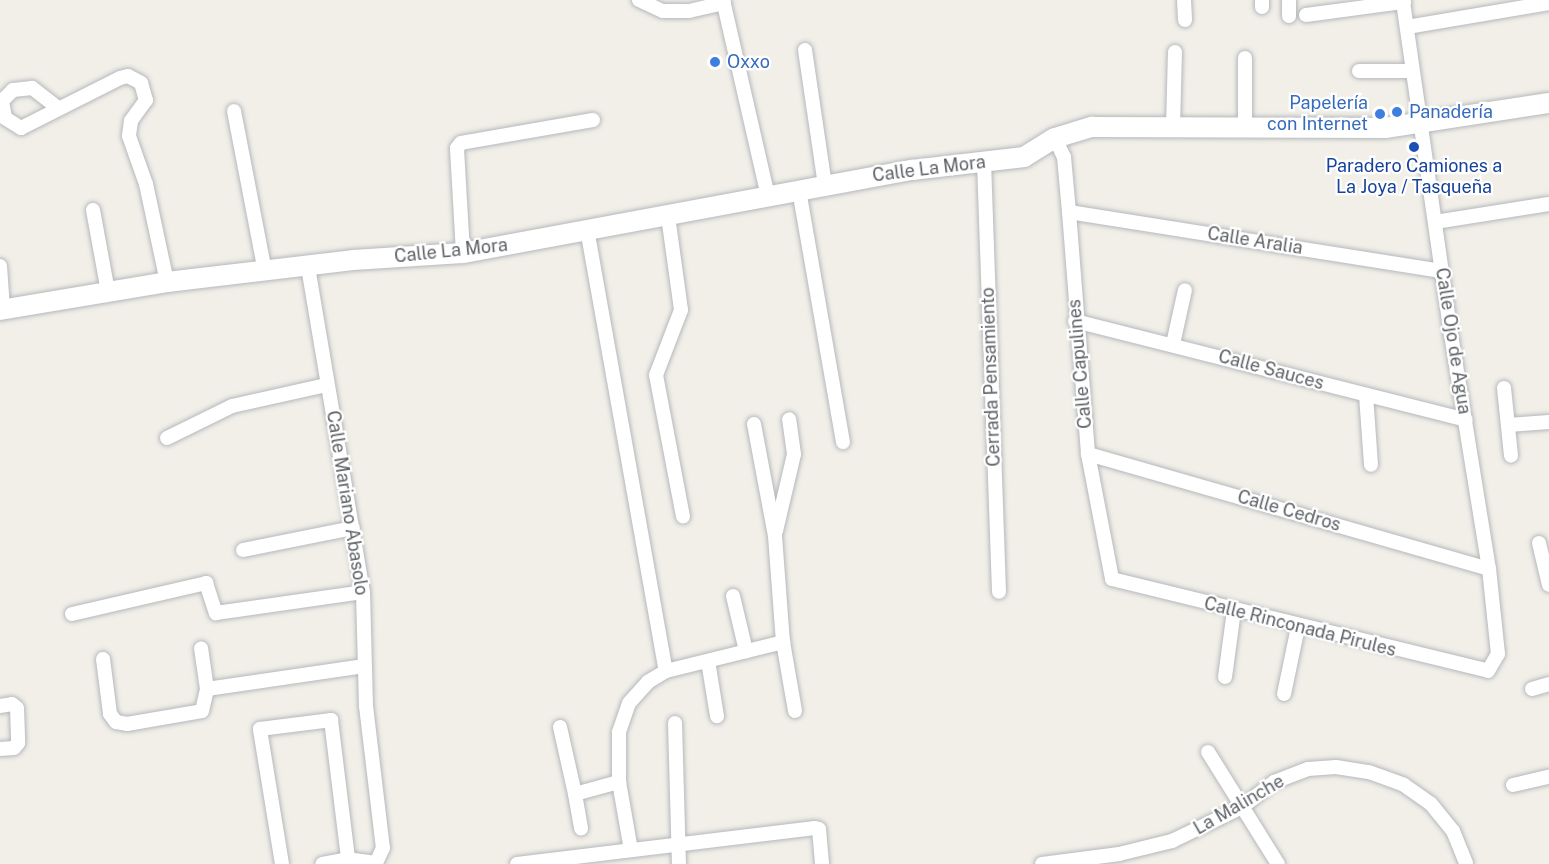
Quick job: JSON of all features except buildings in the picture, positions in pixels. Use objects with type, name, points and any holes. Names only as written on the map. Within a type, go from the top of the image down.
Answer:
[{"type":"street","points":[[639,0],[663,11],[689,11],[723,2],[768,197]]},
{"type":"street","points":[[1184,0],[1185,20]]},
{"type":"street","points":[[1289,0],[1289,16]]},
{"type":"street","points":[[1306,15],[1403,1]]},
{"type":"street","name":"Calle Ojo de Agua","points":[[1403,1],[1441,271],[1490,569],[1498,654],[1488,670],[1479,671]]},
{"type":"street","points":[[1407,27],[1549,3]]},
{"type":"street","points":[[805,50],[825,185]]},
{"type":"street","points":[[1173,127],[1175,52]]},
{"type":"street","points":[[1245,58],[1245,127]]},
{"type":"street","points":[[1359,71],[1412,71]]},
{"type":"street","points":[[58,108],[120,78],[128,76],[141,83],[146,100],[131,122],[129,136],[146,184],[167,282]]},
{"type":"street","name":"Calle La Mora","points":[[2,310],[167,282],[353,260],[464,253],[825,185],[1024,157],[1056,138],[1092,127],[1385,128],[1549,103]]},
{"type":"street","points":[[234,111],[265,272]]},
{"type":"street","points":[[464,253],[457,148],[461,143],[593,120]]},
{"type":"street","name":"Calle Capulines","points":[[1056,138],[1064,157],[1088,454],[1109,570],[1112,579],[1122,583]]},
{"type":"street","name":"Cerrada Pensamiento","points":[[984,162],[999,592]]},
{"type":"street","points":[[798,190],[843,442]]},
{"type":"street","points":[[1435,222],[1549,204]]},
{"type":"street","points":[[93,210],[108,292]]},
{"type":"street","name":"Calle Aralia","points":[[1069,212],[1441,271]]},
{"type":"street","points":[[668,216],[681,310],[656,375],[683,516]]},
{"type":"street","points":[[586,229],[666,671]]},
{"type":"street","points":[[0,266],[2,310]]},
{"type":"street","name":"Calle Mariano Abasolo","points":[[308,267],[326,385],[363,592],[364,666],[383,848],[377,863]]},
{"type":"street","points":[[1173,344],[1185,290]]},
{"type":"street","name":"Calle Sauces","points":[[1076,321],[1466,420]]},
{"type":"street","points":[[167,438],[232,406],[326,385]]},
{"type":"street","points":[[1504,388],[1511,456]]},
{"type":"street","points":[[1366,395],[1371,465]]},
{"type":"street","points":[[775,536],[795,454],[789,418]]},
{"type":"street","points":[[1508,425],[1549,422]]},
{"type":"street","points":[[754,424],[775,536],[783,642],[795,711]]},
{"type":"street","name":"Calle Cedros","points":[[1088,454],[1490,569]]},
{"type":"street","points":[[243,550],[353,528]]},
{"type":"street","points":[[1539,543],[1549,585]]},
{"type":"street","points":[[72,614],[206,583],[216,614],[363,592]]},
{"type":"street","name":"Calle Rinconada Pirules","points":[[1122,583],[1479,671]]},
{"type":"street","points":[[733,596],[746,651]]},
{"type":"street","points":[[1225,677],[1234,610]]},
{"type":"street","points":[[1284,693],[1298,627]]},
{"type":"street","points":[[632,850],[619,782],[619,732],[629,703],[648,682],[666,671],[783,642]]},
{"type":"street","points":[[103,659],[110,714],[116,722],[189,716],[206,705],[207,689],[201,648]]},
{"type":"street","points":[[708,661],[717,716]]},
{"type":"street","points":[[207,689],[364,666]]},
{"type":"street","points":[[1532,689],[1549,684]]},
{"type":"street","points":[[0,706],[12,704],[17,708],[18,743],[14,748],[0,749]]},
{"type":"street","points":[[282,864],[260,729],[331,720],[348,859]]},
{"type":"street","points":[[675,723],[679,864]]},
{"type":"street","points":[[560,727],[581,828]]},
{"type":"street","points":[[1208,752],[1278,864]]},
{"type":"street","name":"La Malinche","points":[[1042,864],[1119,854],[1172,841],[1242,807],[1274,782],[1308,769],[1336,767],[1369,772],[1404,785],[1431,804],[1453,831],[1466,864]]},
{"type":"street","points":[[1513,785],[1549,777]]},
{"type":"street","points":[[575,794],[619,782]]},
{"type":"street","points":[[517,864],[558,861],[815,828],[819,830],[822,864]]},
{"type":"street","points":[[322,864],[348,859],[377,863]]},
{"type":"place","name":"Oxxo","points":[[715,62]]},
{"type":"place","name":"Panadería","points":[[1397,112]]},
{"type":"place","name":"Papelería con Internet","points":[[1380,114]]},
{"type":"place","name":"Paradero Camiones a La Joya / Tasqueña","points":[[1414,147]]}]
